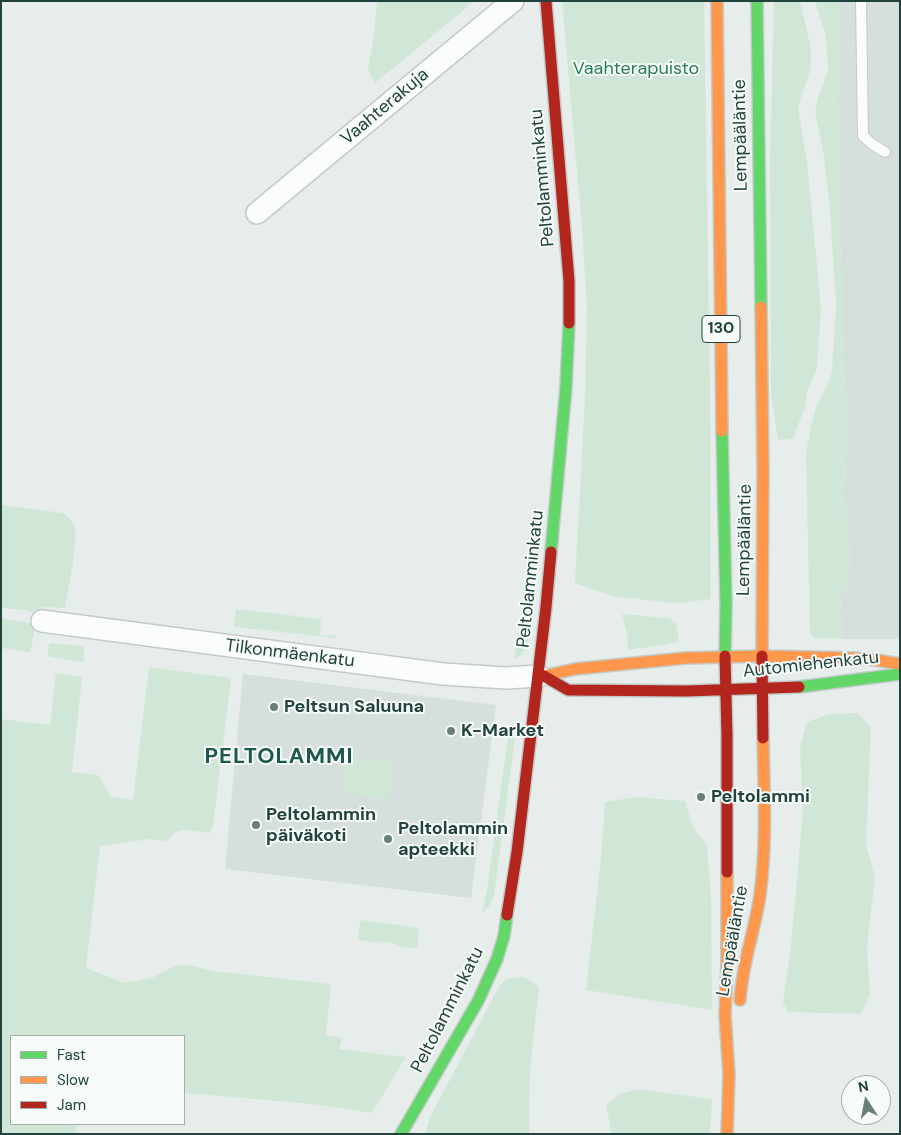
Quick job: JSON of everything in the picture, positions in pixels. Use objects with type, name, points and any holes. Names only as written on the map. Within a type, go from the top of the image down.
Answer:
[{"type":"main road","name":"Peltolamminkatu","points":[[401,1134],[478,1001],[497,959],[504,936],[541,676],[566,386],[569,320],[569,281],[546,1]]},
{"type":"main road","name":"Lempääläntie","points":[[716,1],[726,604],[727,966],[725,1015],[729,1075],[727,1134]]},
{"type":"main road","name":"Lempääläntie","points":[[739,1012],[741,984],[760,895],[764,849],[763,470],[757,1]]},
{"type":"main road","name":"Tilkonmäenkatu","points":[[541,676],[575,669],[686,658],[762,656]]},
{"type":"main road","name":"Automiehenkatu","points":[[762,656],[861,659],[900,664]]},
{"type":"main road","name":"Automiehenkatu","points":[[726,690],[803,687],[900,674]]},
{"type":"main road","points":[[541,676],[568,690],[726,690]]},
{"type":"main road","name":"Lempääläntie","points":[[729,1075],[737,1040],[737,1031]]},
{"type":"street","name":"Vaahterakuja","points":[[257,213],[513,1]]},
{"type":"street","name":"Tilkonmäenkatu","points":[[42,622],[443,674],[506,678],[541,676]]},
{"type":"lane","points":[[861,1],[863,136],[885,152]]},
{"type":"shaded area","points":[[838,1],[900,1],[900,639],[843,639],[840,595],[848,582],[850,555],[844,495],[846,425],[837,105]]},
{"type":"shaded area","points":[[243,674],[496,705],[471,898],[225,869]]},
{"type":"green space","points":[[377,1],[475,1],[375,83],[368,69]]},
{"type":"green space","name":"Vaahterapuisto","points":[[562,1],[704,1],[710,385],[710,599],[682,603],[612,596],[575,583],[585,397],[587,308],[582,228]]},
{"type":"green space","points":[[774,1],[800,1],[811,49],[811,67],[799,104],[799,114],[807,162],[821,307],[817,368],[806,395],[806,404],[793,439],[778,440],[771,393],[770,157]]},
{"type":"green space","points":[[815,1],[838,1],[837,105],[846,425],[844,495],[850,555],[848,582],[840,595],[843,639],[816,638],[810,632],[806,453],[816,408],[829,381],[832,370],[836,305],[830,210],[824,156],[815,112],[828,70],[826,36]]},
{"type":"green space","points":[[1,505],[63,513],[73,523],[75,532],[74,553],[65,608],[43,607],[36,613],[1,608]]},
{"type":"green space","points":[[236,609],[321,619],[320,635],[336,636],[336,638],[234,627]]},
{"type":"green space","points":[[622,614],[669,618],[676,623],[678,642],[627,650],[628,639]]},
{"type":"green space","points":[[1,618],[35,624],[30,652],[1,648]]},
{"type":"green space","points":[[527,620],[530,622],[527,644],[519,657],[514,659],[520,621]]},
{"type":"green space","points":[[49,643],[82,646],[84,649],[84,660],[81,662],[48,656]]},
{"type":"green space","points":[[149,667],[231,678],[213,827],[210,833],[184,830],[175,832],[167,841],[150,839],[100,846],[86,968],[125,983],[154,977],[176,965],[331,984],[326,1035],[342,1038],[339,1049],[406,1057],[372,1113],[312,1104],[185,1093],[185,1035],[10,1035],[10,1125],[77,1125],[75,1134],[1,1134],[1,719],[50,725],[56,673],[82,677],[72,772],[98,775],[111,797],[133,800]]},
{"type":"green space","points":[[858,713],[871,727],[866,844],[875,877],[867,946],[870,995],[861,1014],[788,1012],[783,1002],[791,945],[803,811],[800,748],[807,722],[829,714]]},
{"type":"green space","points":[[508,737],[515,738],[494,895],[482,913],[487,890]]},
{"type":"green space","points":[[362,758],[393,761],[389,799],[345,794],[346,762]]},
{"type":"green space","points":[[636,797],[685,801],[693,827],[707,845],[711,897],[712,1010],[586,990],[601,858],[605,802]]},
{"type":"green space","points":[[363,920],[419,928],[417,949],[379,941],[378,943],[359,940],[360,922]]},
{"type":"green space","points":[[515,977],[528,979],[539,987],[530,1069],[529,1134],[425,1134],[430,1117],[500,985],[507,979]]},
{"type":"green space","points":[[636,1089],[712,1099],[710,1134],[612,1134],[606,1105],[620,1094]]},
{"type":"traffic: fast","points":[[757,1],[761,307]]},
{"type":"traffic: fast","points":[[551,552],[566,387],[569,323]]},
{"type":"traffic: fast","points":[[722,431],[726,604],[725,656]]},
{"type":"traffic: fast","points":[[799,687],[900,674]]},
{"type":"traffic: fast","points":[[401,1134],[478,1001],[497,959],[504,936],[507,915]]},
{"type":"traffic: slow","points":[[717,1],[722,431]]},
{"type":"traffic: slow","points":[[761,307],[763,470],[762,656]]},
{"type":"traffic: slow","points":[[539,676],[575,669],[686,658],[762,656],[852,658],[900,664]]},
{"type":"traffic: slow","points":[[740,1000],[743,973],[758,908],[764,856],[763,738]]},
{"type":"traffic: slow","points":[[727,872],[725,1015],[729,1075],[727,1134]]},
{"type":"traffic: jam","points":[[546,1],[569,281],[569,323]]},
{"type":"traffic: jam","points":[[507,915],[517,852],[551,552]]},
{"type":"traffic: jam","points":[[725,656],[727,872]]},
{"type":"traffic: jam","points":[[762,656],[763,738]]},
{"type":"traffic: jam","points":[[544,676],[568,690],[687,691],[799,687]]},
{"type":"place","name":"Peltsun Saluuna","points":[[274,707]]},
{"type":"place","name":"K-Market","points":[[451,731]]},
{"type":"place","name":"Peltolammi","points":[[701,797]]},
{"type":"place","name":"Peltolammin päiväkoti","points":[[256,825]]},
{"type":"place","name":"Peltolammin apteekki","points":[[388,839]]},
{"type":"district","name":"PELTOLAMMI","points":[[279,757]]}]
